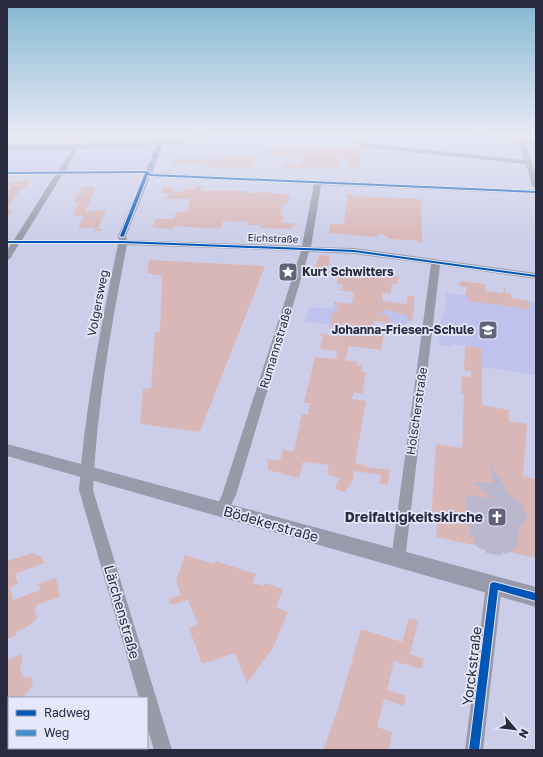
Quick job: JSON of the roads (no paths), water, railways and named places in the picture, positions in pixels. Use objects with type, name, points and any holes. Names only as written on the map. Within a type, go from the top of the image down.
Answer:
[{"type":"main road","name":"Bödekerstraße","points":[[7,450],[398,560],[536,597]]},
{"type":"street","points":[[7,257],[62,170]]},
{"type":"street","points":[[531,170],[536,186]]},
{"type":"street","points":[[7,173],[147,172],[150,175],[536,192]]},
{"type":"street","name":"Volgersweg","points":[[88,473],[105,329],[122,239],[147,172]]},
{"type":"street","name":"Rumannstraße","points":[[222,511],[229,495],[306,249],[318,182]]},
{"type":"street","name":"Eichstraße","points":[[7,242],[122,239],[354,251],[536,276]]},
{"type":"street","name":"Holscherstraße","points":[[398,560],[436,262]]},
{"type":"street","name":"Lärchenstraße","points":[[88,473],[86,490],[147,697]]},
{"type":"street","name":"Yorckstraße","points":[[474,750],[494,585]]},
{"type":"street","name":"Lärchenstraße","points":[[148,699],[163,750]]},
{"type":"place","name":"Kurt Schwitters","points":[[288,272]]},
{"type":"place","name":"Johanna-Friesen-Schule","points":[[488,330]]},
{"type":"place","name":"Dreifaltigkeitskirche","points":[[497,517]]}]
